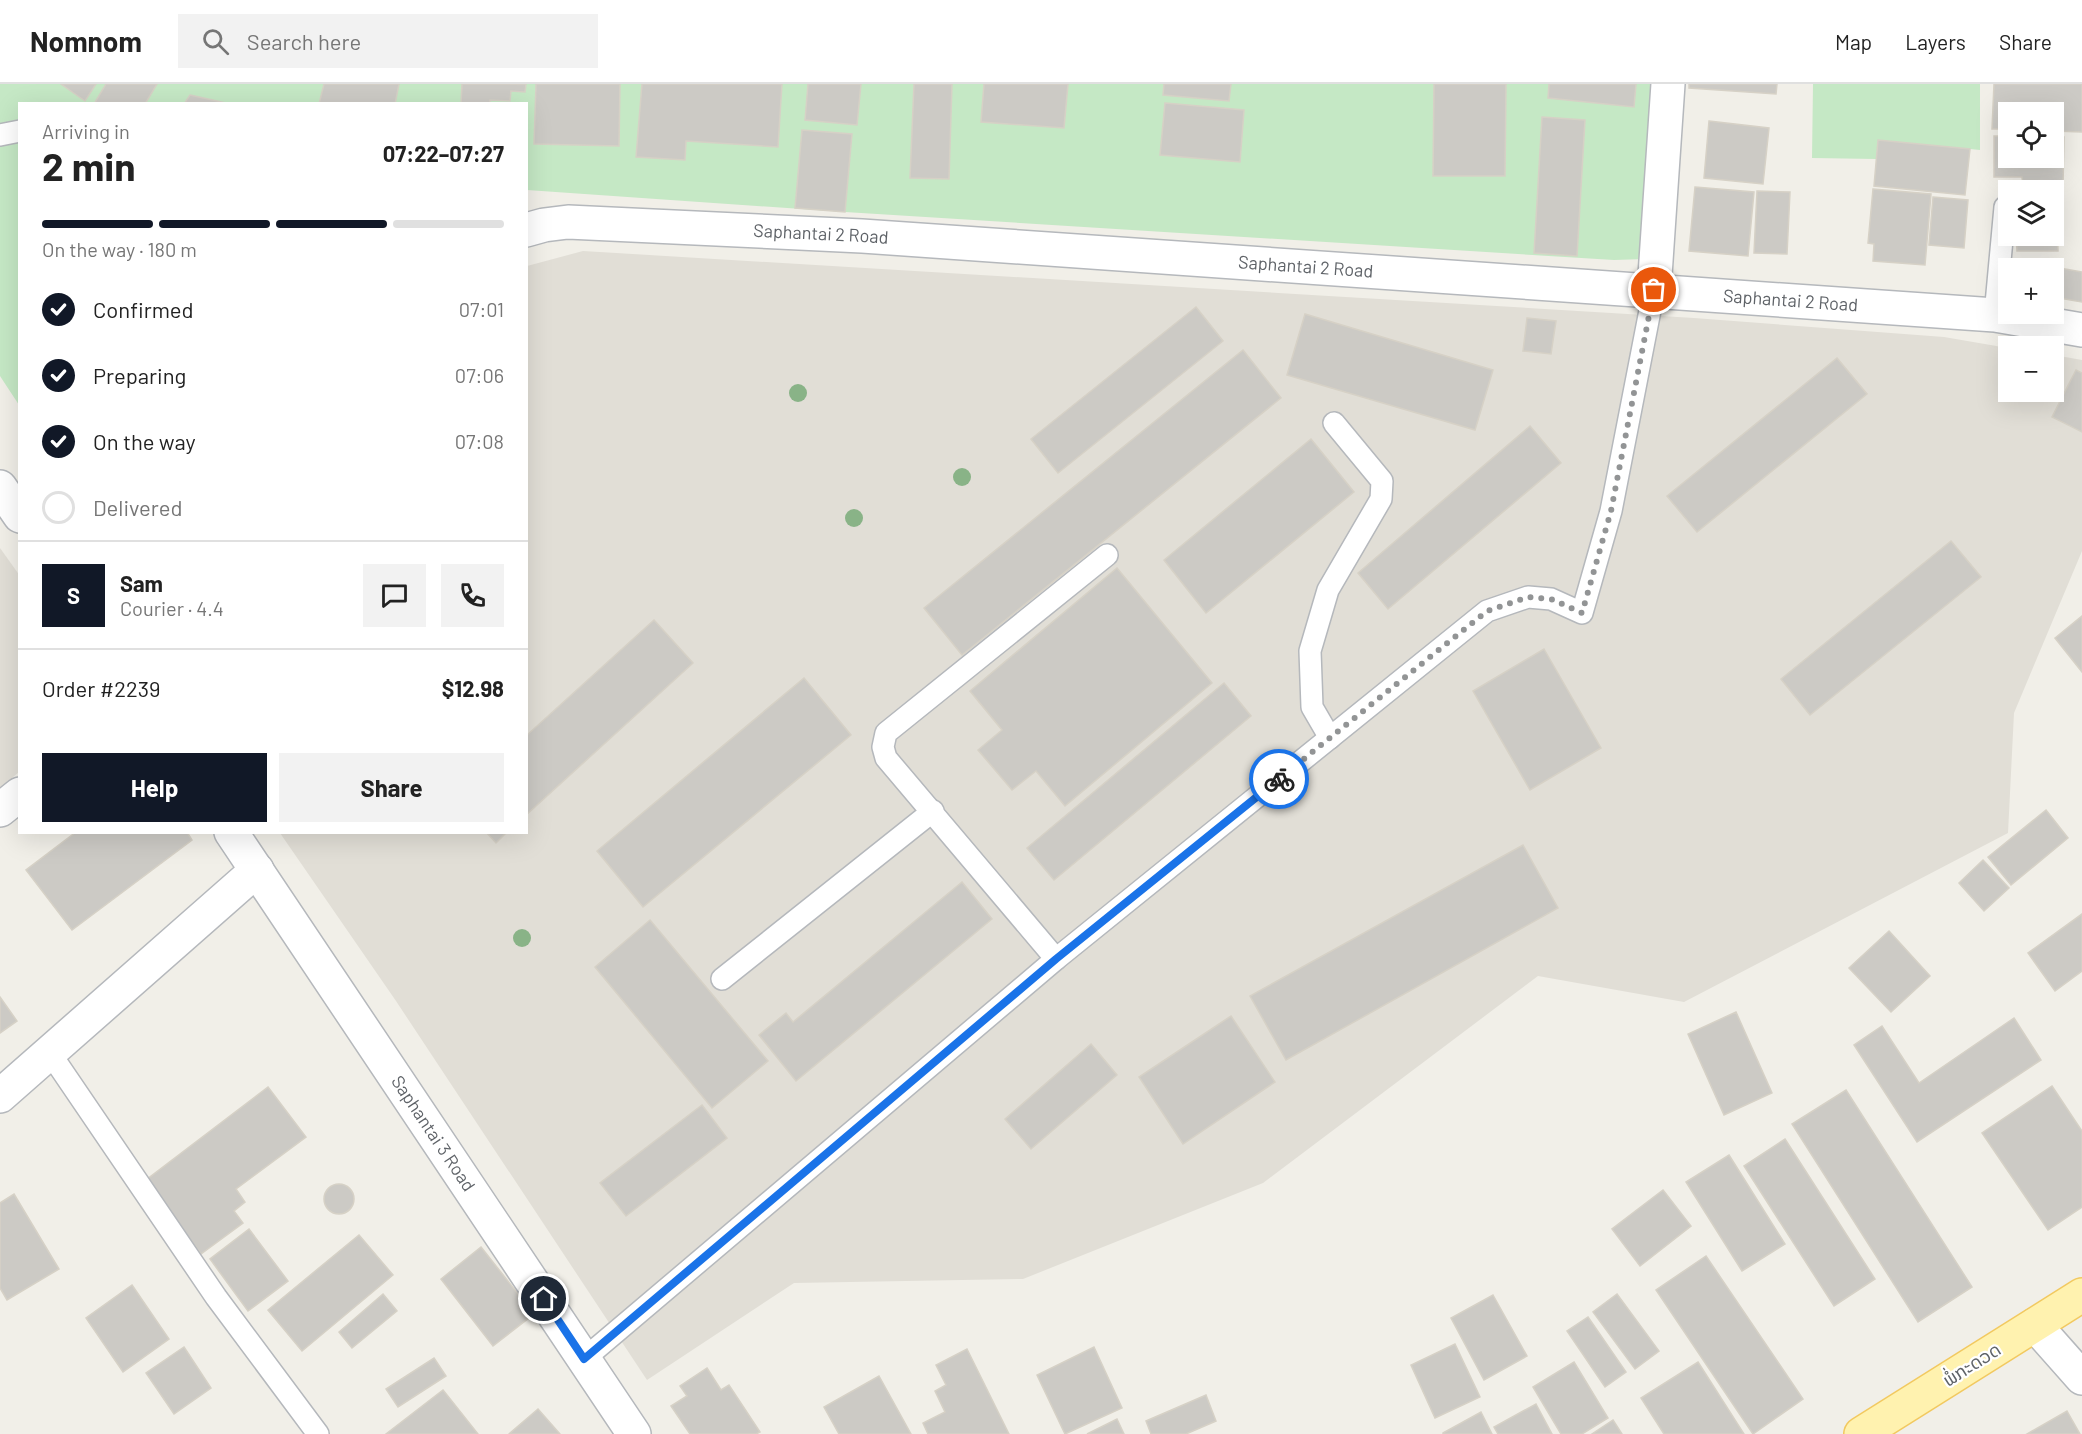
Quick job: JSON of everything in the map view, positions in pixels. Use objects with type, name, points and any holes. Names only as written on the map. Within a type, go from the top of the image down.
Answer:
[{"type":"main road","name":"ພໍ່ກະດວດ","points":[[1861,1434],[2082,1295]]},
{"type":"street","points":[[1654,290],[1668,84]]},
{"type":"street","name":"Saphantai 2 Road","points":[[528,229],[568,222],[861,236],[1995,315],[2082,330]]},
{"type":"street","points":[[0,486],[18,513]]},
{"type":"street","points":[[0,810],[18,796]]},
{"type":"street","name":"Saphantai 3 Road","points":[[232,834],[634,1434]]},
{"type":"street","points":[[0,1096],[257,870]]},
{"type":"street","points":[[2035,1325],[2082,1378]]},
{"type":"lane","points":[[0,135],[18,131]]},
{"type":"lane","points":[[1995,315],[2001,246]]},
{"type":"lane","points":[[584,1359],[1056,959],[1487,611],[1528,597],[1551,599],[1582,613],[1611,511],[1654,290]]},
{"type":"lane","points":[[1330,738],[1312,707],[1310,651],[1328,590],[1381,499],[1383,481],[1334,423]]},
{"type":"lane","points":[[1056,959],[886,758],[883,747],[886,733],[1107,555]]},
{"type":"lane","points":[[722,979],[933,811]]},
{"type":"lane","points":[[50,1053],[216,1297],[318,1434]]},
{"type":"shaded area","points":[[583,251],[1694,318],[1944,337],[1998,346],[1998,402],[2064,402],[2064,357],[2082,360],[2082,551],[2014,713],[2008,833],[1684,1002],[1538,976],[1263,1183],[1023,1279],[794,1283],[647,1380],[396,1001],[281,834],[528,834],[528,266]]},
{"type":"shaded area","points":[[0,548],[18,573],[18,773],[0,788]]},
{"type":"green space","points":[[0,84],[1656,84],[1645,259],[1614,260],[528,190],[528,102],[18,102],[18,403],[0,376]]},
{"type":"green space","points":[[1813,84],[1980,84],[1980,150],[1878,140],[1876,159],[1812,158]]},
{"type":"building","points":[[61,84],[96,84],[85,101]]},
{"type":"building","points":[[106,84],[157,84],[146,102],[95,102]]},
{"type":"building","points":[[324,84],[399,84],[395,102],[320,102]]},
{"type":"building","points":[[462,84],[526,84],[525,92],[511,91],[510,101],[461,102]]},
{"type":"building","points":[[536,84],[620,84],[619,146],[534,144]]},
{"type":"building","points":[[642,84],[782,84],[778,147],[686,141],[685,160],[636,157]]},
{"type":"building","points":[[808,84],[861,84],[857,125],[805,120]]},
{"type":"building","points":[[914,84],[952,84],[949,179],[910,178]]},
{"type":"building","points":[[984,84],[1068,84],[1064,128],[981,122]]},
{"type":"building","points":[[1164,84],[1231,84],[1229,101],[1163,95]]},
{"type":"building","points":[[1434,84],[1506,84],[1505,176],[1433,176]]},
{"type":"building","points":[[1549,84],[1636,84],[1634,107],[1548,98]]},
{"type":"building","points":[[1689,84],[1777,84],[1776,94],[1689,88]]},
{"type":"building","points":[[1994,84],[2082,84],[2082,132],[2064,131],[2064,102],[1998,102],[1998,129],[1992,129]]},
{"type":"building","points":[[190,95],[222,102],[185,102]]},
{"type":"building","points":[[1165,103],[1244,110],[1240,162],[1160,155]]},
{"type":"building","points":[[1542,117],[1585,120],[1577,256],[1534,253]]},
{"type":"building","points":[[1709,121],[1769,128],[1763,184],[1704,178]]},
{"type":"building","points":[[802,130],[852,134],[845,212],[795,208]]},
{"type":"building","points":[[1994,136],[1998,136],[1998,168],[2063,168],[2063,180],[1994,177]]},
{"type":"building","points":[[1878,140],[1970,149],[1965,195],[1874,186]]},
{"type":"building","points":[[1695,187],[1754,192],[1748,256],[1689,251]]},
{"type":"building","points":[[1873,189],[1931,194],[1925,265],[1873,261],[1874,244],[1868,243]]},
{"type":"building","points":[[1757,191],[1790,192],[1787,254],[1754,253]]},
{"type":"building","points":[[1933,197],[1968,200],[1964,248],[1929,245]]},
{"type":"building","points":[[2017,246],[2058,246],[2058,251],[2017,251]]},
{"type":"building","points":[[2064,269],[2082,272],[2082,302],[2064,299]]},
{"type":"building","points":[[1196,307],[1223,341],[1058,473],[1031,439]]},
{"type":"building","points":[[1305,314],[1493,370],[1475,430],[1287,375]]},
{"type":"building","points":[[1527,318],[1556,321],[1551,354],[1523,351]]},
{"type":"building","points":[[1243,350],[1281,398],[962,655],[924,608]]},
{"type":"building","points":[[1837,358],[1867,394],[1697,532],[1667,496]]},
{"type":"building","points":[[2076,370],[2082,373],[2082,432],[2052,417],[2060,402],[2064,402],[2064,394]]},
{"type":"building","points":[[1530,426],[1561,463],[1388,609],[1358,573]]},
{"type":"building","points":[[1311,439],[1354,492],[1206,613],[1164,560]]},
{"type":"building","points":[[1951,541],[1981,577],[1810,715],[1781,679]]},
{"type":"building","points":[[1117,568],[1212,683],[1065,806],[1036,771],[1012,790],[978,750],[1002,730],[970,691]]},
{"type":"building","points":[[2082,616],[2082,672],[2055,638]]},
{"type":"building","points":[[654,620],[693,663],[528,813],[528,734]]},
{"type":"building","points":[[1544,649],[1601,748],[1530,790],[1473,691]]},
{"type":"building","points":[[804,678],[851,735],[643,907],[597,851]]},
{"type":"building","points":[[1224,683],[1251,716],[1054,880],[1027,848]]},
{"type":"building","points":[[2046,810],[2068,838],[2011,885],[1988,857]]},
{"type":"building","points":[[73,834],[188,834],[192,840],[72,930],[26,870]]},
{"type":"building","points":[[488,834],[505,834],[496,843]]},
{"type":"building","points":[[1523,845],[1558,908],[1286,1060],[1250,996]]},
{"type":"building","points":[[1983,860],[2009,888],[1984,911],[1959,883]]},
{"type":"building","points":[[962,882],[992,919],[796,1081],[759,1035],[786,1013],[793,1022]]},
{"type":"building","points":[[2082,914],[2082,971],[2055,991],[2028,953]]},
{"type":"building","points":[[650,920],[768,1061],[712,1108],[595,967]]},
{"type":"building","points":[[1889,931],[1930,976],[1891,1012],[1849,968]]},
{"type":"building","points":[[0,997],[17,1021],[0,1033]]},
{"type":"building","points":[[1736,1012],[1772,1093],[1724,1115],[1688,1034]]},
{"type":"building","points":[[1231,1016],[1275,1082],[1183,1144],[1139,1077]]},
{"type":"building","points":[[2014,1018],[2041,1060],[1917,1142],[1854,1045],[1882,1026],[1919,1083]]},
{"type":"building","points":[[1091,1044],[1117,1075],[1031,1149],[1005,1119]]},
{"type":"building","points":[[2052,1086],[2082,1131],[2082,1207],[2048,1230],[1982,1133]]},
{"type":"building","points":[[268,1087],[306,1137],[236,1189],[245,1202],[234,1211],[243,1223],[201,1254],[146,1180]]},
{"type":"building","points":[[1846,1090],[1972,1287],[1918,1322],[1792,1124]]},
{"type":"building","points":[[702,1105],[727,1138],[626,1216],[600,1183]]},
{"type":"building","points":[[1785,1139],[1875,1279],[1834,1306],[1744,1166]]},
{"type":"building","points":[[1729,1155],[1785,1244],[1742,1271],[1686,1182]]},
{"type":"building","points":[[339,1184],[350,1188],[354,1199],[350,1210],[339,1214],[328,1210],[324,1199],[328,1188]]},
{"type":"building","points":[[1663,1190],[1691,1226],[1640,1266],[1612,1229]]},
{"type":"building","points":[[14,1194],[59,1269],[7,1300],[0,1288],[0,1203]]},
{"type":"building","points":[[249,1229],[288,1281],[248,1311],[210,1259]]},
{"type":"building","points":[[359,1235],[393,1275],[302,1351],[268,1310]]},
{"type":"building","points":[[481,1247],[534,1314],[493,1346],[441,1279]]},
{"type":"building","points":[[1706,1256],[1803,1399],[1753,1434],[1656,1290]]},
{"type":"building","points":[[132,1285],[169,1339],[123,1372],[86,1318]]},
{"type":"building","points":[[383,1294],[397,1311],[352,1348],[339,1332]]},
{"type":"building","points":[[1617,1294],[1659,1351],[1635,1369],[1593,1312]]},
{"type":"building","points":[[1493,1295],[1527,1356],[1484,1380],[1451,1318]]},
{"type":"building","points":[[1588,1317],[1626,1372],[1605,1387],[1567,1331]]},
{"type":"building","points":[[1455,1344],[1480,1397],[1435,1418],[1411,1365]]},
{"type":"building","points":[[184,1347],[211,1388],[174,1414],[146,1373]]},
{"type":"building","points":[[1094,1347],[1122,1408],[1065,1434],[1037,1375]]},
{"type":"building","points":[[967,1349],[1009,1434],[928,1434],[923,1423],[945,1412],[935,1391],[946,1385],[936,1365]]},
{"type":"building","points":[[434,1358],[446,1376],[398,1407],[386,1389]]},
{"type":"building","points":[[1574,1362],[1608,1418],[1582,1434],[1561,1434],[1533,1387]]},
{"type":"building","points":[[1698,1362],[1744,1434],[1664,1434],[1641,1398]]},
{"type":"building","points":[[707,1368],[721,1390],[729,1385],[760,1432],[756,1434],[690,1434],[671,1406],[687,1396],[680,1386]]},
{"type":"building","points":[[879,1376],[911,1434],[839,1434],[824,1407]]},
{"type":"building","points":[[443,1390],[478,1434],[386,1434]]},
{"type":"building","points":[[1206,1395],[1216,1421],[1186,1434],[1151,1434],[1146,1421]]},
{"type":"building","points":[[1536,1404],[1552,1434],[1498,1434],[1494,1427]]},
{"type":"building","points":[[538,1409],[560,1434],[509,1434]]},
{"type":"building","points":[[2067,1411],[2080,1434],[2027,1434]]},
{"type":"building","points":[[1481,1412],[1492,1434],[1443,1434],[1443,1433]]},
{"type":"building","points":[[1117,1419],[1124,1434],[1087,1434]]},
{"type":"building","points":[[1613,1420],[1622,1434],[1592,1434]]},
{"type":"way so far","points":[[1279,779],[1487,611],[1528,597],[1551,599],[1582,613],[1611,511],[1654,290]]},
{"type":"route","points":[[544,1299],[584,1359],[1056,959],[1279,779]]}]
